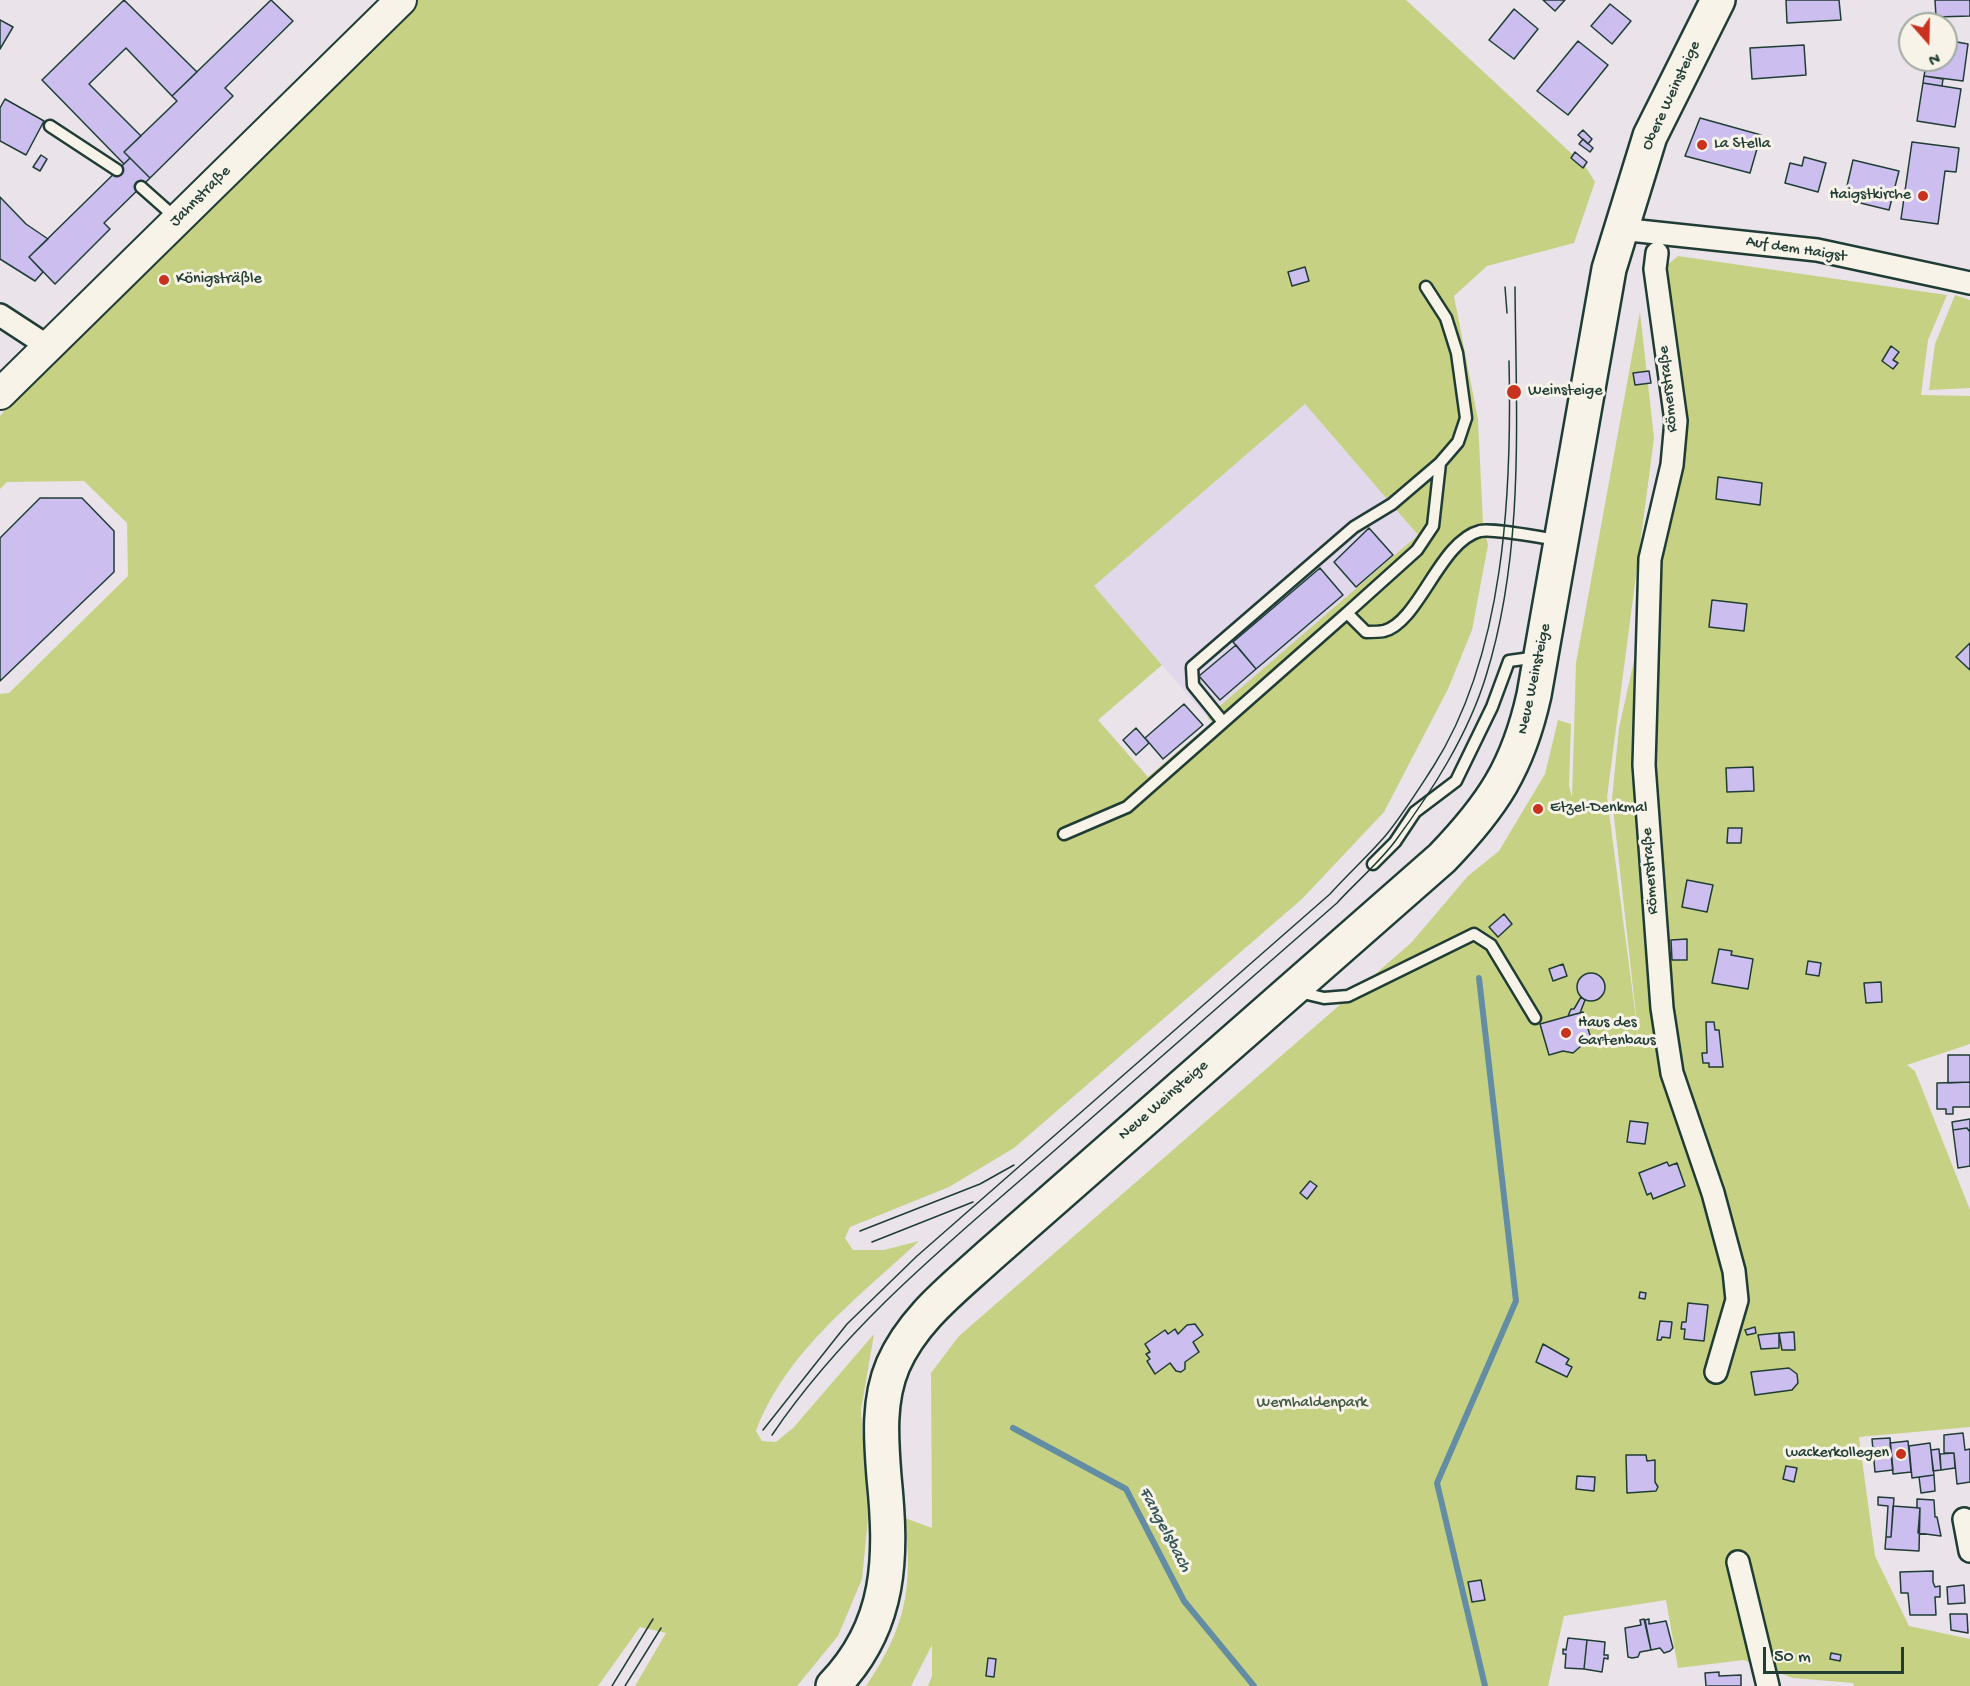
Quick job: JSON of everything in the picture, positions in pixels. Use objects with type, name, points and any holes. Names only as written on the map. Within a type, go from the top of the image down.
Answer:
[{"type":"main road","name":"Jahnstraße","points":[[0,394],[401,0]]},
{"type":"main road","name":"Obere Weinsteige","points":[[1620,229],[1650,136],[1718,0]]},
{"type":"main road","name":"Neue Weinsteige","points":[[833,1686],[859,1653],[874,1622],[884,1592],[889,1532],[881,1420],[885,1391],[892,1367],[905,1341],[920,1321],[989,1256],[1425,874],[1476,822],[1503,785],[1526,733],[1562,540],[1601,308],[1620,229]]},
{"type":"street","name":"Auf dem Haigst","points":[[1620,229],[1817,250],[1970,283]]},
{"type":"street","name":"Römerstraße","points":[[1658,253],[1656,278],[1676,421],[1672,465],[1650,559],[1645,777],[1662,1008],[1672,1072],[1713,1193],[1734,1271],[1737,1300],[1716,1372]]},
{"type":"street","points":[[0,315],[49,347]]},
{"type":"street","points":[[1964,1519],[1970,1551]]},
{"type":"street","points":[[1738,1562],[1768,1686]]},
{"type":"lane","points":[[50,126],[117,170]]},
{"type":"lane","points":[[141,186],[178,220]]},
{"type":"lane","points":[[1223,722],[1193,685],[1192,667],[1354,527],[1392,504],[1440,463],[1458,442],[1466,418],[1457,352],[1446,318],[1426,287]]},
{"type":"lane","points":[[1064,834],[1127,807],[1417,550],[1433,526],[1440,463]]},
{"type":"lane","points":[[1347,613],[1366,632],[1385,631],[1400,622],[1452,552],[1480,531],[1562,540]]},
{"type":"lane","points":[[1373,864],[1395,842],[1415,812],[1456,781],[1492,707],[1509,661],[1541,656]]},
{"type":"lane","points":[[1292,991],[1324,998],[1348,996],[1474,934],[1491,945],[1535,1018]]},
{"type":"shaded area","points":[[1305,404],[1418,535],[1207,717],[1094,586]]},
{"type":"green space","points":[[417,0],[1406,0],[1585,166],[1595,182],[1574,243],[1487,266],[1454,296],[1478,420],[1483,524],[1488,545],[1472,630],[1448,689],[1384,812],[1302,899],[1014,1148],[949,1187],[850,1227],[845,1238],[853,1250],[884,1250],[919,1241],[849,1305],[805,1350],[769,1402],[756,1431],[762,1441],[776,1442],[794,1427],[874,1334],[861,1410],[868,1519],[862,1579],[838,1636],[797,1686],[635,1686],[666,1633],[640,1627],[598,1686],[0,1686],[0,694],[9,693],[128,576],[127,523],[84,481],[7,482],[0,489],[0,416],[62,343]],"holes":[[[1305,404],[1418,535],[1207,717],[1212,722],[1148,777],[1098,720],[1162,665],[1094,586]]]},
{"type":"green space","name":"Wernhaldenpark","points":[[1678,256],[1947,295],[1928,340],[1921,395],[1970,396],[1970,1044],[1907,1065],[1915,1071],[1970,1210],[1970,1427],[1859,1437],[1875,1556],[1909,1626],[1970,1639],[1970,1686],[1854,1686],[1853,1683],[1793,1678],[1744,1660],[1678,1668],[1666,1600],[1564,1616],[1548,1686],[928,1686],[932,1676],[932,1645],[911,1686],[866,1686],[890,1645],[904,1606],[908,1565],[905,1518],[932,1528],[931,1373],[959,1336],[1411,943],[1468,876],[1499,851],[1545,774],[1558,720],[1571,724],[1569,786],[1572,797],[1576,663],[1640,312],[1654,438],[1607,797],[1639,1042],[1612,799],[1619,728],[1679,458],[1659,272]]},
{"type":"green space","points":[[1955,295],[1970,300],[1970,388],[1929,390],[1935,344]]},
{"type":"building","points":[[124,0],[197,72],[172,96],[126,48],[89,84],[141,136],[124,152],[130,158],[124,164],[42,80]]},
{"type":"building","points":[[271,0],[293,21],[225,88],[233,96],[150,178],[124,152],[177,101],[172,96]]},
{"type":"building","points":[[1543,0],[1565,0],[1555,11]]},
{"type":"building","points":[[1786,0],[1839,0],[1841,20],[1787,23]]},
{"type":"building","points":[[1935,0],[1970,0],[1970,16],[1958,16],[1958,12],[1936,12]]},
{"type":"building","points":[[1610,4],[1631,21],[1612,44],[1591,26]]},
{"type":"building","points":[[1514,9],[1538,29],[1514,59],[1489,40]]},
{"type":"building","points":[[0,20],[13,27],[0,49]]},
{"type":"building","points":[[1578,41],[1608,65],[1568,115],[1537,91]]},
{"type":"building","points":[[1958,42],[1968,44],[1963,81],[1924,76],[1925,72],[1958,72]]},
{"type":"building","points":[[1804,45],[1806,75],[1752,79],[1750,48]]},
{"type":"building","points":[[1924,76],[1943,79],[1942,86],[1923,83]]},
{"type":"building","points":[[1923,83],[1961,89],[1955,127],[1917,121]]},
{"type":"building","points":[[5,99],[44,121],[26,155],[0,141],[0,108]]},
{"type":"building","points":[[1700,118],[1761,135],[1750,173],[1685,156]]},
{"type":"building","points":[[1583,130],[1592,139],[1588,144],[1578,135]]},
{"type":"building","points":[[1583,139],[1593,148],[1590,152],[1579,144]]},
{"type":"building","name":"Haigstkirche","points":[[1912,142],[1959,148],[1956,172],[1945,171],[1938,224],[1901,219]]},
{"type":"building","points":[[1575,152],[1587,162],[1583,168],[1571,158]]},
{"type":"building","points":[[41,155],[47,159],[40,171],[33,167]]},
{"type":"building","points":[[1804,157],[1826,163],[1818,192],[1785,183],[1790,163],[1802,166]]},
{"type":"building","points":[[130,158],[150,178],[104,223],[110,229],[55,284],[29,257]]},
{"type":"building","points":[[1853,160],[1899,171],[1889,210],[1844,199]]},
{"type":"building","points":[[0,197],[26,224],[48,239],[29,257],[43,272],[35,281],[0,259]]},
{"type":"building","points":[[1305,267],[1309,281],[1292,286],[1288,272]]},
{"type":"building","points":[[1891,346],[1899,352],[1893,360],[1898,363],[1893,369],[1882,361]]},
{"type":"building","points":[[1649,371],[1651,383],[1635,385],[1633,373]]},
{"type":"building","points":[[1718,477],[1762,483],[1760,505],[1716,499]]},
{"type":"building","points":[[40,498],[82,498],[114,531],[114,572],[0,681],[0,538]]},
{"type":"building","points":[[1369,528],[1393,555],[1356,587],[1334,562]]},
{"type":"building","points":[[1320,568],[1343,595],[1256,669],[1233,642]]},
{"type":"building","points":[[1712,600],[1747,604],[1744,631],[1709,627]]},
{"type":"building","points":[[1970,643],[1970,670],[1956,657]]},
{"type":"building","points":[[1236,645],[1256,669],[1220,700],[1199,676]]},
{"type":"building","points":[[1184,704],[1203,725],[1163,759],[1145,738]]},
{"type":"building","points":[[1136,728],[1149,743],[1136,755],[1123,740]]},
{"type":"building","points":[[1753,767],[1754,791],[1727,792],[1726,768]]},
{"type":"building","points":[[1728,828],[1742,828],[1741,843],[1727,843]]},
{"type":"building","points":[[1687,880],[1713,885],[1707,912],[1682,907]]},
{"type":"building","points":[[1504,914],[1512,924],[1498,937],[1489,927]]},
{"type":"building","points":[[1687,939],[1687,960],[1672,960],[1671,940]]},
{"type":"building","points":[[1719,949],[1732,951],[1731,955],[1753,959],[1748,989],[1712,983]]},
{"type":"building","points":[[1808,961],[1821,963],[1819,976],[1806,974]]},
{"type":"building","points":[[1563,964],[1567,976],[1553,981],[1549,969]]},
{"type":"building","points":[[1591,973],[1601,977],[1605,987],[1601,997],[1591,1001],[1581,997],[1577,987],[1581,977]]},
{"type":"building","points":[[1881,982],[1882,1002],[1866,1003],[1864,983]]},
{"type":"building","points":[[1581,997],[1585,1000],[1580,1013],[1568,1016],[1571,1009],[1574,1009]]},
{"type":"building","name":"Haus des Gartenbaus","points":[[1583,1012],[1592,1042],[1581,1046],[1573,1053],[1563,1051],[1549,1055],[1540,1024]]},
{"type":"building","points":[[1706,1022],[1714,1022],[1715,1030],[1719,1030],[1723,1067],[1709,1067],[1709,1063],[1703,1063],[1702,1053],[1707,1053]]},
{"type":"building","points":[[1948,1055],[1970,1055],[1970,1082],[1948,1083]]},
{"type":"building","points":[[1970,1082],[1970,1107],[1953,1107],[1953,1114],[1946,1114],[1946,1109],[1937,1109],[1937,1083]]},
{"type":"building","points":[[1970,1119],[1970,1132],[1967,1128],[1953,1130],[1952,1122]]},
{"type":"building","points":[[1630,1121],[1648,1123],[1645,1144],[1627,1142]]},
{"type":"building","points":[[1967,1128],[1970,1132],[1970,1166],[1958,1168],[1953,1130]]},
{"type":"building","points":[[1667,1162],[1669,1166],[1677,1163],[1685,1186],[1653,1199],[1651,1193],[1647,1195],[1639,1173]]},
{"type":"building","points":[[1310,1181],[1317,1186],[1307,1199],[1300,1193]]},
{"type":"building","points":[[1640,1292],[1646,1293],[1645,1299],[1639,1298]]},
{"type":"building","points":[[1688,1303],[1708,1305],[1704,1341],[1684,1339],[1685,1329],[1681,1329],[1682,1322],[1686,1322]]},
{"type":"building","points":[[1660,1321],[1672,1322],[1670,1338],[1662,1337],[1661,1340],[1657,1340]]},
{"type":"building","points":[[1195,1324],[1203,1335],[1193,1342],[1199,1352],[1185,1362],[1185,1369],[1181,1372],[1176,1371],[1170,1363],[1155,1374],[1147,1361],[1150,1359],[1146,1354],[1150,1352],[1145,1344],[1165,1330],[1168,1334],[1175,1329],[1178,1334],[1187,1325]]},
{"type":"building","points":[[1755,1327],[1756,1333],[1747,1335],[1745,1330]]},
{"type":"building","points":[[1794,1332],[1795,1350],[1782,1350],[1779,1333]]},
{"type":"building","points":[[1779,1333],[1779,1348],[1761,1349],[1758,1335]]},
{"type":"building","points":[[1543,1344],[1569,1359],[1566,1364],[1572,1367],[1567,1377],[1536,1362]]},
{"type":"building","points":[[1789,1368],[1797,1374],[1798,1383],[1792,1390],[1755,1395],[1751,1372]]},
{"type":"building","points":[[1963,1433],[1965,1450],[1970,1449],[1970,1482],[1957,1484],[1954,1453],[1944,1453],[1944,1435]]},
{"type":"building","points":[[1890,1438],[1893,1470],[1875,1472],[1872,1439]]},
{"type":"building","points":[[1908,1441],[1911,1472],[1893,1474],[1890,1443]]},
{"type":"building","points":[[1930,1443],[1934,1475],[1912,1478],[1909,1446]]},
{"type":"building","points":[[1939,1449],[1941,1470],[1933,1471],[1931,1450]]},
{"type":"building","points":[[1954,1453],[1955,1468],[1941,1470],[1940,1454]]},
{"type":"building","points":[[1626,1455],[1646,1455],[1647,1461],[1655,1460],[1655,1482],[1658,1487],[1656,1491],[1627,1493]]},
{"type":"building","points":[[1786,1466],[1797,1468],[1794,1482],[1783,1479]]},
{"type":"building","points":[[1934,1475],[1935,1491],[1921,1493],[1919,1477]]},
{"type":"building","points":[[1577,1476],[1595,1477],[1594,1491],[1576,1489]]},
{"type":"building","points":[[1878,1497],[1894,1498],[1891,1537],[1886,1537],[1888,1506],[1878,1505]]},
{"type":"building","points":[[1917,1499],[1934,1500],[1935,1517],[1937,1517],[1941,1536],[1918,1533],[1920,1508],[1917,1508]]},
{"type":"building","points":[[1893,1506],[1920,1508],[1919,1551],[1885,1549],[1886,1537],[1891,1537]]},
{"type":"building","points":[[1933,1571],[1935,1587],[1940,1586],[1940,1597],[1935,1597],[1936,1615],[1910,1615],[1908,1593],[1901,1593],[1900,1572]]},
{"type":"building","points":[[1481,1580],[1485,1600],[1472,1602],[1468,1582]]},
{"type":"building","points":[[1964,1585],[1965,1603],[1948,1604],[1947,1587]]},
{"type":"building","points":[[1950,1614],[1967,1614],[1968,1633],[1951,1630]]},
{"type":"building","points":[[1644,1619],[1651,1650],[1640,1652],[1638,1657],[1628,1657],[1625,1628],[1641,1625],[1640,1620]]},
{"type":"building","points":[[1649,1619],[1649,1624],[1666,1621],[1673,1648],[1670,1651],[1664,1653],[1660,1648],[1651,1650],[1645,1620]]},
{"type":"building","points":[[1568,1638],[1587,1640],[1584,1669],[1565,1668],[1566,1654],[1563,1654],[1563,1649],[1566,1650]]},
{"type":"building","points":[[1587,1640],[1605,1642],[1604,1655],[1608,1655],[1608,1659],[1604,1658],[1602,1672],[1584,1669]]},
{"type":"building","points":[[1831,1653],[1841,1655],[1840,1661],[1830,1659]]},
{"type":"building","points":[[988,1658],[996,1659],[994,1677],[986,1676]]},
{"type":"building","points":[[1719,1672],[1719,1676],[1741,1675],[1741,1686],[1706,1686],[1705,1673]]},
{"type":"waterway","points":[[1479,978],[1516,1301],[1437,1483],[1485,1686]]},
{"type":"waterway","name":"Fangelsbach","points":[[1013,1428],[1126,1489],[1184,1601],[1254,1686]]},
{"type":"tram line","points":[[1505,287],[1507,313]]},
{"type":"tram line","points":[[772,1435],[801,1395],[865,1322],[972,1222],[1337,903],[1390,848],[1423,802],[1448,762],[1478,698],[1498,629],[1507,581],[1516,483],[1515,287]]},
{"type":"tram line","points":[[763,1430],[847,1324],[917,1256],[1330,894],[1379,842],[1404,810],[1433,767],[1457,722],[1476,674],[1489,623],[1499,571],[1505,517],[1509,464],[1509,361]]},
{"type":"tram line","points":[[860,1231],[980,1184],[1014,1165]]},
{"type":"tram line","points":[[872,1242],[973,1202]]},
{"type":"tram line","points":[[612,1686],[653,1619]]},
{"type":"tram line","points":[[625,1686],[661,1628]]},
{"type":"place","name":"La Stella","points":[[1702,145]]},
{"type":"place","name":"Haigstkirche","points":[[1923,196]]},
{"type":"place","name":"Königsträßle","points":[[164,280]]},
{"type":"place","name":"Weinsteige","points":[[1514,392]]},
{"type":"place","name":"Etzel-Denkmal","points":[[1538,809]]},
{"type":"place","name":"Haus des Gartenbaus","points":[[1566,1033]]},
{"type":"place","name":"wackerkollegen","points":[[1901,1454]]}]
